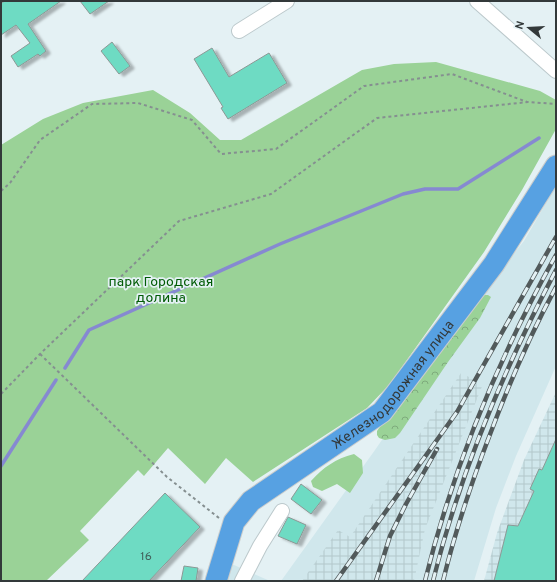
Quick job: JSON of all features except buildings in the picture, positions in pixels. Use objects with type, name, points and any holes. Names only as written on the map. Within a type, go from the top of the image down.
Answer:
[{"type":"highway","name":"Железнодорожная улица","points":[[216,581],[234,522],[251,501],[382,412],[494,264],[556,166]]},
{"type":"street","points":[[239,31],[287,1]]},
{"type":"street","points":[[477,1],[556,71]]},
{"type":"street","points":[[242,581],[260,546],[282,511]]},
{"type":"path","points":[[1,190],[10,183],[40,140],[92,104],[138,103],[192,120],[220,154],[276,149],[364,86],[452,74],[528,102]]},
{"type":"path","points":[[1,394],[40,354],[179,221],[272,194],[376,118],[528,102],[556,104]]},
{"type":"path","points":[[40,354],[167,477],[220,519]]},
{"type":"shaded area","points":[[556,186],[556,366],[516,456],[496,508],[474,581],[281,581],[375,450],[493,279],[524,241]]},
{"type":"shaded area","points":[[461,373],[483,384],[425,529],[414,581],[302,581],[338,530],[350,537]]},
{"type":"shaded area","points":[[556,392],[556,581],[484,581],[497,533],[524,460]]},
{"type":"shaded area","points":[[225,561],[270,581],[220,581]]},
{"type":"green space","name":"парк Городская долина","points":[[436,62],[540,91],[556,100],[556,129],[522,190],[484,252],[389,385],[367,408],[253,482],[226,458],[205,484],[168,448],[144,476],[138,470],[80,531],[89,540],[46,581],[1,581],[1,145],[43,119],[83,103],[153,90],[190,113],[220,140],[241,140],[362,70],[394,64]]},
{"type":"green space","points":[[481,295],[488,295],[491,297],[480,318],[400,433],[395,438],[385,440],[379,438],[377,431],[384,421],[397,410],[404,401]]},
{"type":"green space","points":[[354,454],[362,460],[363,473],[350,493],[337,484],[322,491],[313,487],[311,481],[325,468],[341,458]]},
{"type":"waterway","points":[[65,368],[89,330],[280,244],[403,194],[425,189],[458,189],[539,138]]},
{"type":"waterway","points":[[1,466],[56,380]]},
{"type":"railway","points":[[336,581],[457,412],[556,237]]},
{"type":"railway","points":[[425,581],[449,496],[480,414],[515,333],[556,255]]},
{"type":"railway","points":[[433,581],[456,500],[485,422],[501,383],[556,270]]},
{"type":"railway","points":[[443,581],[464,508],[496,418],[528,342],[556,287]]},
{"type":"railway","points":[[376,581],[390,536],[437,449]]}]
